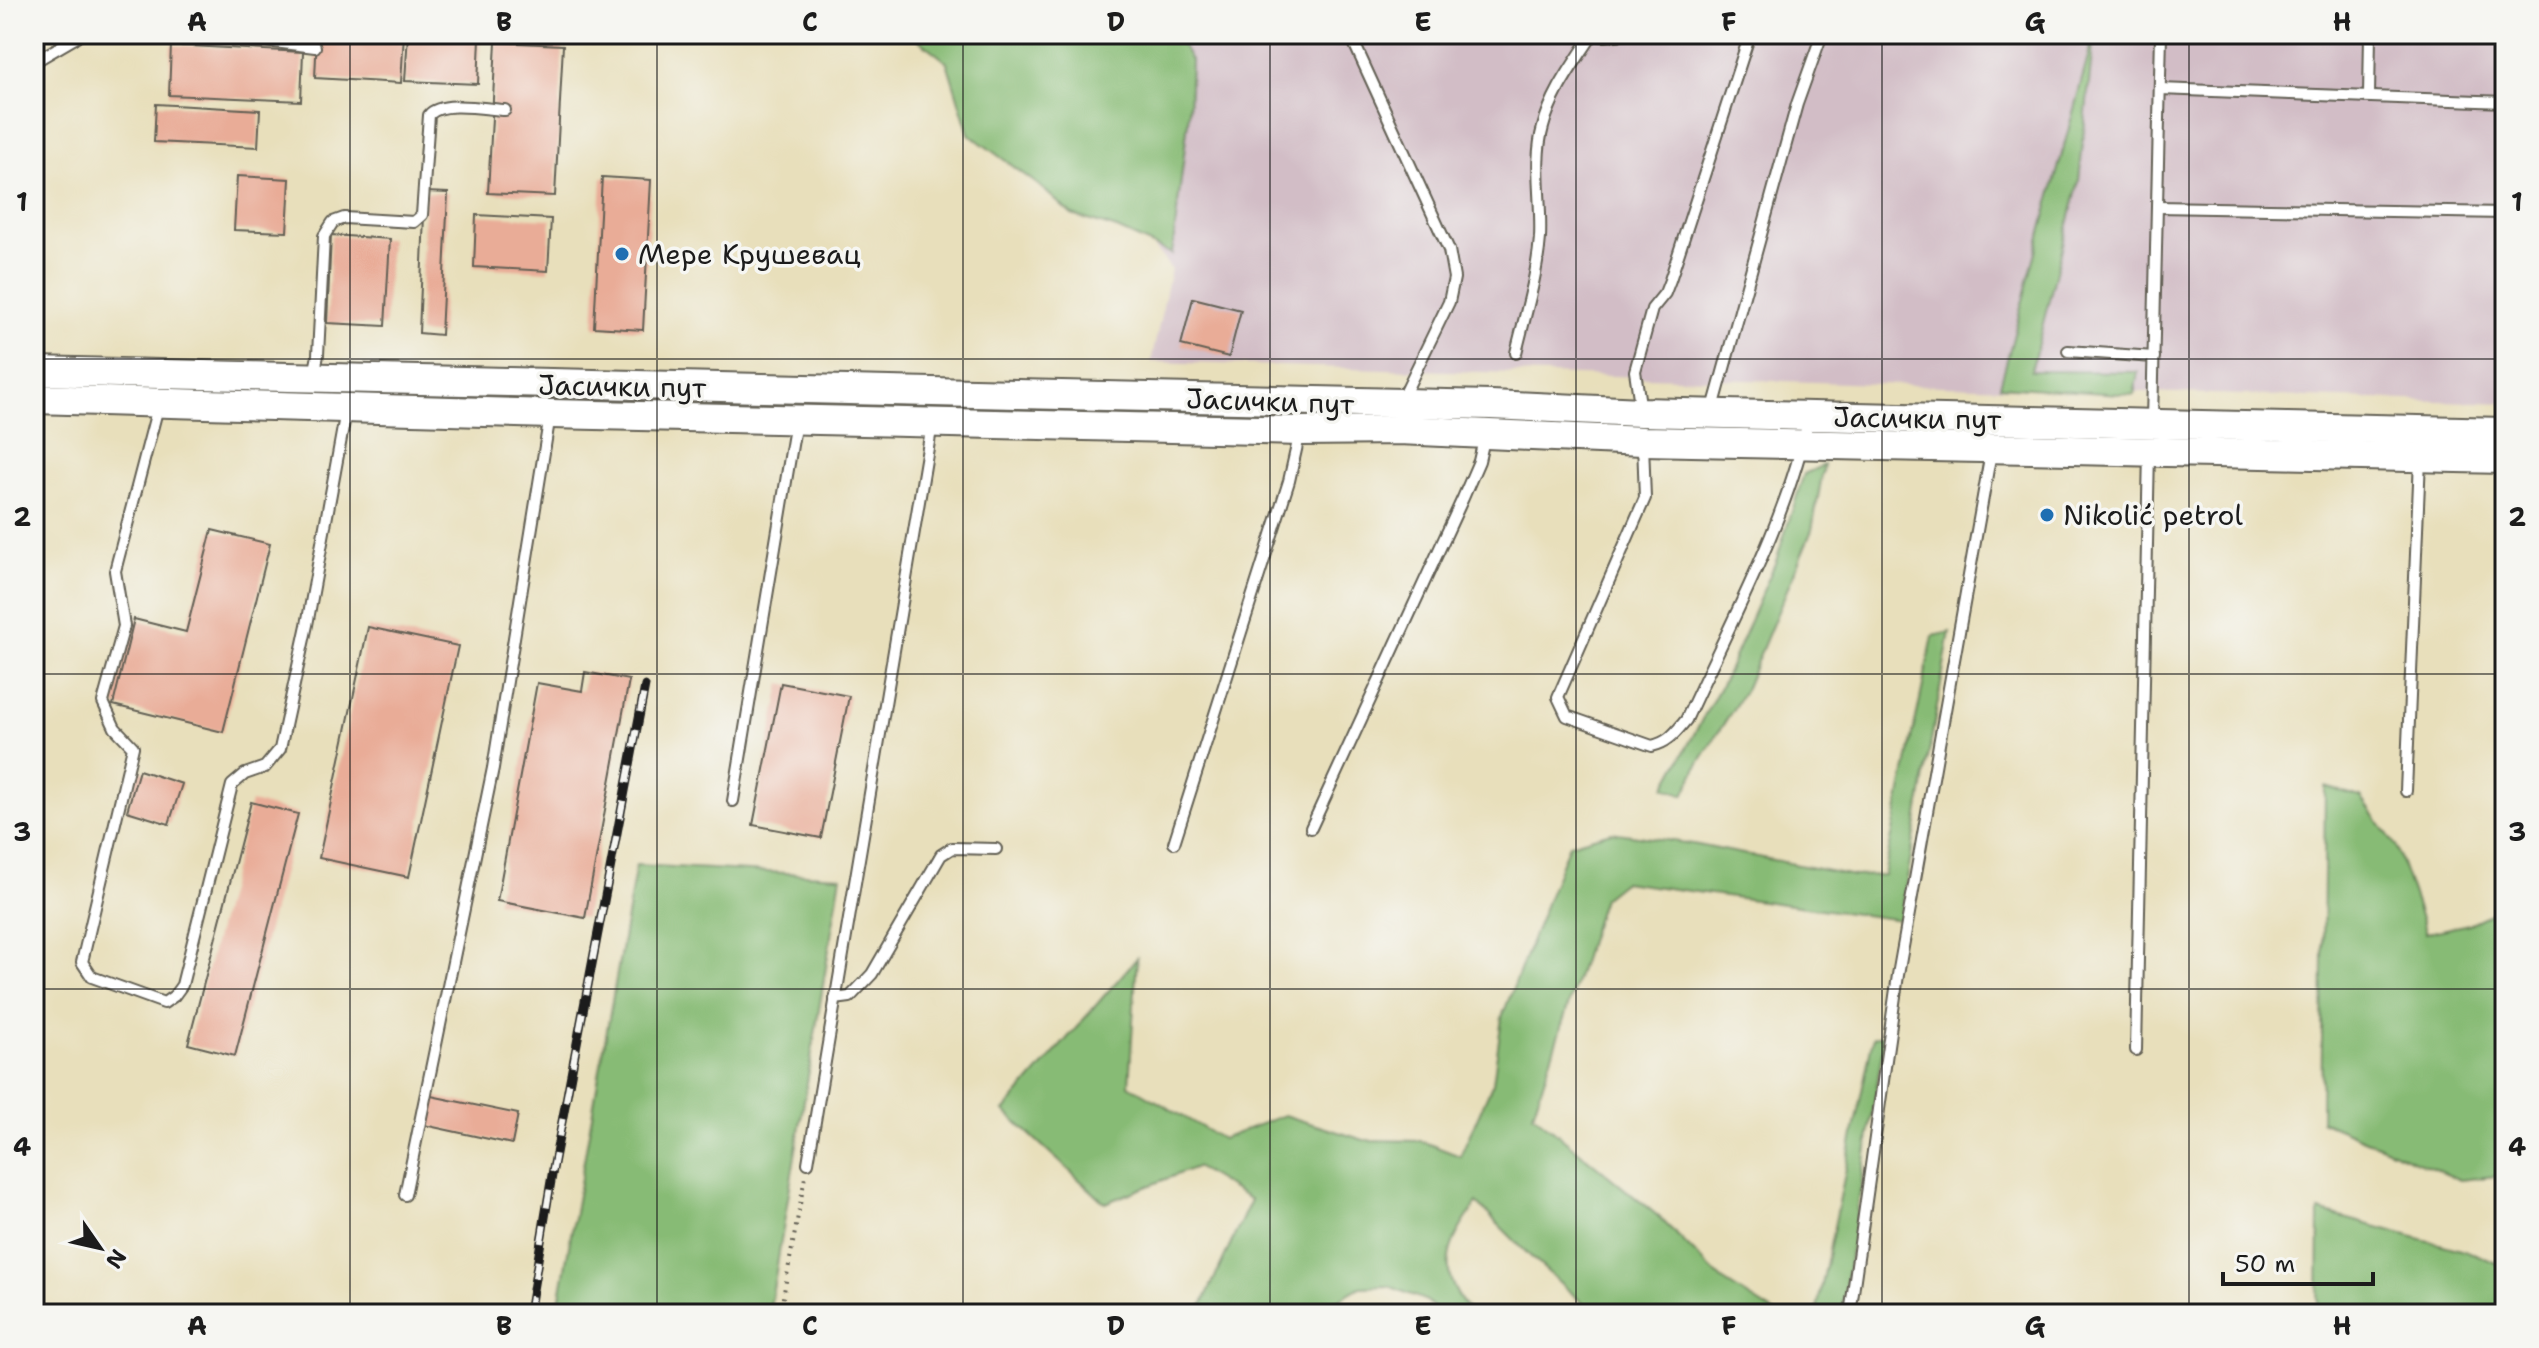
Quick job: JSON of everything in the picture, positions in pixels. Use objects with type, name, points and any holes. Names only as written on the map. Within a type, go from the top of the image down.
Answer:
[{"type":"main road","name":"Јасички пут","points":[[34,371],[1302,401],[1486,434],[1643,441],[2505,459]]},
{"type":"main road","points":[[301,407],[313,378]]},
{"type":"main road","points":[[398,410],[400,381]]},
{"type":"main road","name":"Јасички пут","points":[[34,399],[1301,431],[1491,405],[1641,412],[2505,432]]},
{"type":"lane","points":[[34,62],[82,34]]},
{"type":"lane","points":[[209,34],[315,47]]},
{"type":"lane","points":[[1350,34],[1449,250],[1454,278],[1449,302],[1407,385],[1400,418]]},
{"type":"lane","points":[[1516,353],[1537,262],[1542,131],[1556,92],[1593,34],[1626,34]]},
{"type":"lane","points":[[1750,34],[1670,280],[1665,293],[1652,309],[1635,371],[1641,412],[1645,498],[1558,697],[1567,716],[1652,746],[1664,743],[1686,720],[1766,544],[1803,443],[1809,415]]},
{"type":"lane","points":[[1712,412],[1797,104],[1822,34]]},
{"type":"lane","points":[[2136,1050],[2161,34]]},
{"type":"lane","points":[[2369,96],[2370,34]]},
{"type":"lane","points":[[2160,89],[2505,102]]},
{"type":"lane","points":[[313,378],[318,355],[324,236],[329,226],[344,218],[419,220],[429,115],[433,110],[444,107],[505,110]]},
{"type":"lane","points":[[2157,207],[2505,213]]},
{"type":"lane","points":[[2068,351],[2154,357]]},
{"type":"lane","points":[[166,374],[115,571],[124,626],[103,702],[115,728],[133,747],[82,962],[92,977],[164,1003],[182,985],[232,785],[245,774],[265,767],[280,749],[307,625],[346,409]]},
{"type":"lane","points":[[405,1195],[493,768],[551,414],[553,384]]},
{"type":"lane","points":[[733,801],[800,390]]},
{"type":"lane","points":[[808,1163],[938,392]]},
{"type":"lane","points":[[1174,843],[1289,481],[1301,431],[1302,401]]},
{"type":"lane","points":[[1311,828],[1479,461],[1491,405]]},
{"type":"lane","points":[[1850,1314],[1898,975],[1991,449],[1993,420]]},
{"type":"lane","points":[[2406,791],[2420,457]]},
{"type":"lane","points":[[835,999],[850,997],[872,974],[941,855],[952,848],[996,849]]},
{"type":"path","points":[[780,1314],[808,1163]]},
{"type":"shaded area","points":[[1021,34],[2505,34],[2505,403],[1151,362],[1171,269],[1078,150]]},
{"type":"green space","points":[[911,34],[1175,34],[1191,60],[1189,113],[1172,254],[1117,229],[1072,215],[1041,187],[969,134],[947,62]]},
{"type":"green space","points":[[2094,34],[2079,181],[2031,371],[2138,372],[2134,395],[2000,386]]},
{"type":"green space","points":[[1824,465],[1812,530],[1745,690],[1699,763],[1684,795],[1665,787],[1726,676],[1776,561],[1804,474]]},
{"type":"green space","points":[[1950,632],[1900,920],[1623,882],[1603,898],[1533,1114],[1658,1216],[1722,1280],[1776,1314],[1595,1314],[1477,1203],[1458,1232],[1449,1258],[1452,1284],[1472,1314],[1440,1314],[1427,1301],[1389,1286],[1360,1287],[1314,1314],[1198,1314],[1251,1200],[1196,1167],[1105,1203],[1004,1111],[1137,958],[1129,1085],[1222,1139],[1284,1115],[1364,1140],[1421,1141],[1460,1156],[1493,1083],[1502,1017],[1569,844],[1611,832],[1693,844],[1854,876],[1884,875],[1933,636]]},
{"type":"green space","points":[[2325,787],[2361,797],[2396,846],[2426,933],[2469,924],[2505,907],[2505,1175],[2460,1180],[2321,1121]]},
{"type":"green space","points":[[636,865],[841,876],[769,1314],[557,1314]]},
{"type":"green space","points":[[1885,1034],[1841,1314],[1816,1314],[1873,1037]]},
{"type":"green space","points":[[2319,1211],[2476,1254],[2505,1267],[2505,1314],[2318,1314]]},
{"type":"building","points":[[317,34],[404,34],[401,83],[315,78]]},
{"type":"building","points":[[408,34],[480,38],[478,84],[405,81]]},
{"type":"building","points":[[496,42],[563,45],[555,196],[488,193]]},
{"type":"building","points":[[171,45],[303,52],[301,101],[169,95]]},
{"type":"building","points":[[156,104],[260,110],[258,147],[154,142]]},
{"type":"building","points":[[237,176],[290,179],[287,232],[234,230]]},
{"type":"building","name":"Мере Крушевац","points":[[602,177],[651,180],[643,330],[594,327]]},
{"type":"building","points":[[425,192],[448,193],[441,335],[419,333]]},
{"type":"building","points":[[476,215],[551,219],[548,271],[474,267]]},
{"type":"building","points":[[331,235],[390,239],[385,326],[327,323]]},
{"type":"building","points":[[1193,298],[1241,310],[1229,357],[1181,345]]},
{"type":"building","points":[[212,530],[270,544],[223,732],[113,705],[134,619],[186,632]]},
{"type":"building","points":[[368,627],[458,646],[409,877],[319,858]]},
{"type":"building","points":[[585,672],[629,680],[585,918],[497,901],[537,683],[582,691]]},
{"type":"building","points":[[781,683],[849,696],[821,838],[753,825]]},
{"type":"building","points":[[139,770],[182,784],[169,824],[127,811]]},
{"type":"building","points":[[251,802],[298,814],[235,1056],[188,1044]]},
{"type":"building","points":[[431,1096],[518,1114],[512,1144],[424,1125]]},
{"type":"railway","points":[[529,1314],[553,1169],[645,686]]},
{"type":"place","name":"Мере Крушевац","points":[[622,254]]},
{"type":"place","name":"Nikolić petrol","points":[[2047,515]]}]
